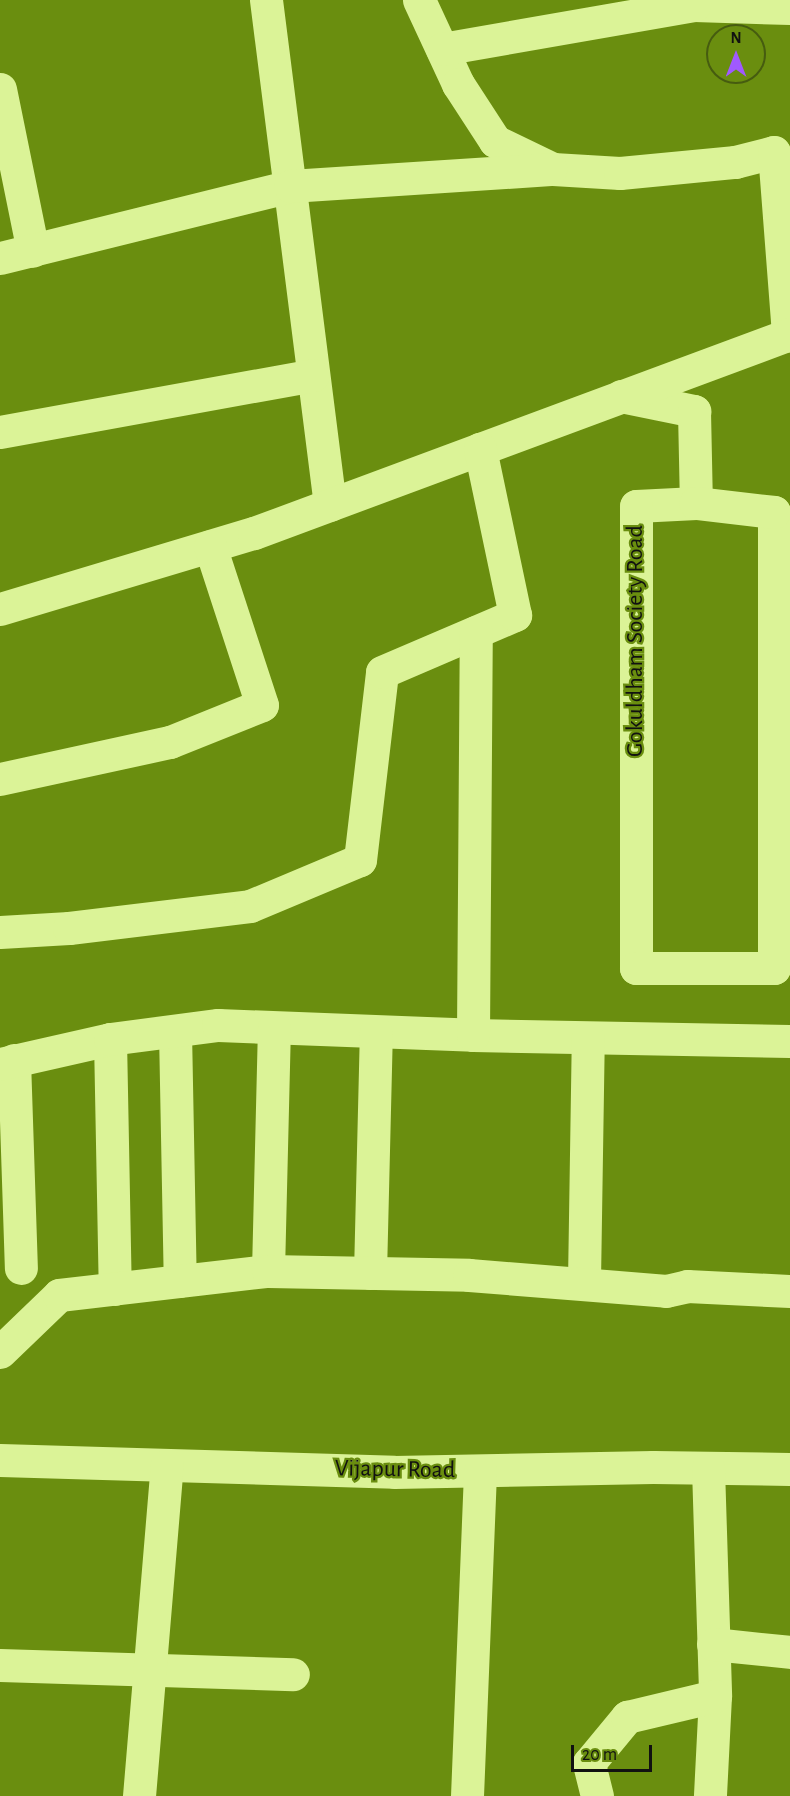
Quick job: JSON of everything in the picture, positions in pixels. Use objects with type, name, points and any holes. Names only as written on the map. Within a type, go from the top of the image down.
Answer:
[{"type":"street","points":[[266,0],[330,505]]},
{"type":"street","points":[[419,0],[459,84],[495,141],[553,169]]},
{"type":"street","points":[[442,49],[694,2],[790,8]]},
{"type":"street","points":[[0,89],[33,250]]},
{"type":"street","points":[[0,258],[290,186],[553,169],[620,173],[735,162],[782,150],[789,334],[330,505],[210,546],[0,609]]},
{"type":"street","points":[[0,432],[313,375]]},
{"type":"street","points":[[621,396],[694,411],[696,503]]},
{"type":"street","points":[[0,932],[69,928],[250,906],[360,860],[382,672],[515,615],[480,449]]},
{"type":"street","name":"Gokuldham Society Road","points":[[696,503],[774,512],[774,968],[636,968],[636,506],[696,503]]},
{"type":"street","points":[[0,779],[170,742],[262,705],[210,546]]},
{"type":"street","points":[[473,1035],[476,632]]},
{"type":"street","points":[[790,1041],[473,1035],[218,1026],[110,1039],[7,1062],[10,1269],[59,1295],[268,1271],[584,1281],[666,1291],[687,1286],[790,1291]]},
{"type":"street","points":[[268,1271],[274,1028]]},
{"type":"street","points":[[175,1031],[180,1281]]},
{"type":"street","points":[[370,1273],[376,1032]]},
{"type":"street","points":[[584,1281],[588,1038]]},
{"type":"street","points":[[110,1039],[115,1289]]},
{"type":"street","points":[[0,1352],[59,1295]]},
{"type":"street","name":"Vijapur Road","points":[[0,1460],[480,1471],[790,1469]]},
{"type":"street","points":[[139,1796],[167,1465]]},
{"type":"street","points":[[708,1468],[715,1696],[710,1796]]},
{"type":"street","points":[[467,1796],[480,1471]]},
{"type":"street","points":[[713,1644],[790,1652]]},
{"type":"street","points":[[0,1665],[293,1674]]},
{"type":"street","points":[[597,1796],[589,1763],[627,1718],[715,1696]]}]
